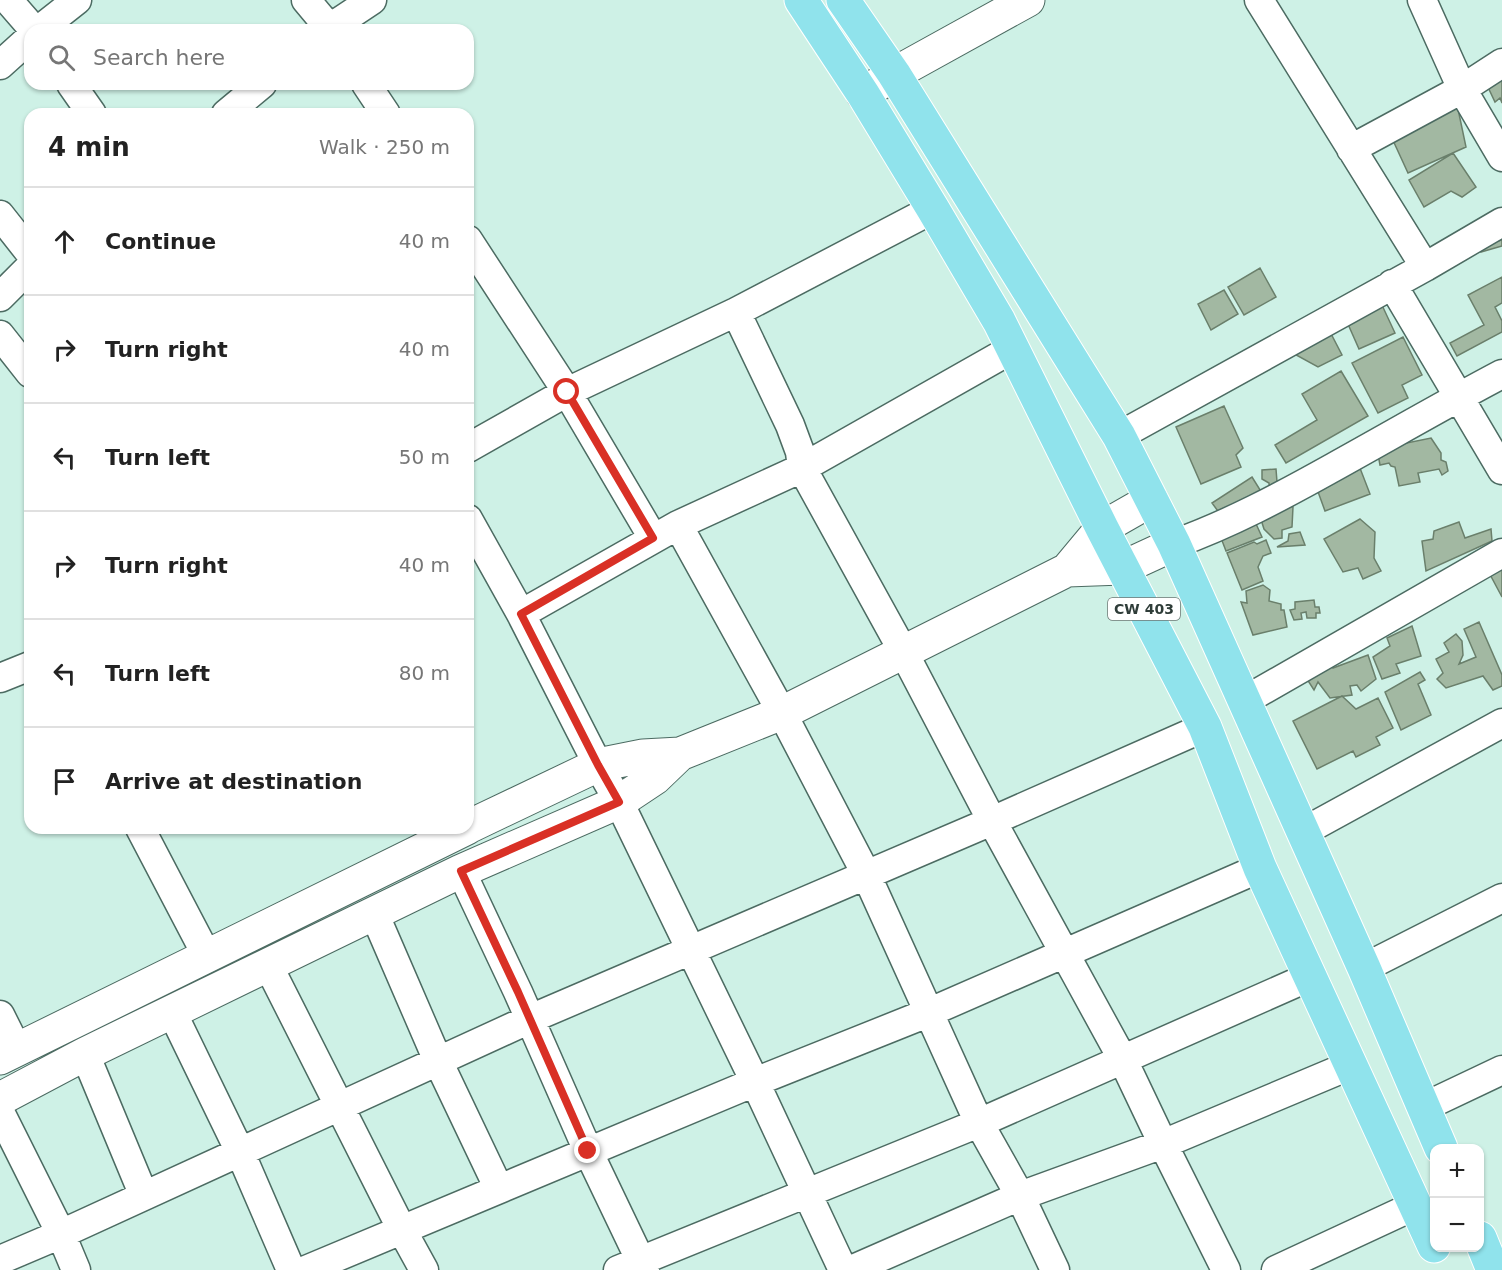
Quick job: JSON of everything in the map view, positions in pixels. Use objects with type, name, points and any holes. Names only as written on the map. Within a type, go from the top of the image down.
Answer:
[{"type":"main road","name":"CW 403","points":[[801,0],[863,94],[999,321],[1122,568],[1205,727],[1260,868],[1430,1236]]},
{"type":"main road","name":"CW 403","points":[[843,0],[894,74],[1119,436],[1174,544],[1364,968],[1439,1144]]},
{"type":"main road","points":[[863,94],[894,74],[1028,0]]},
{"type":"main road","points":[[474,825],[598,765],[643,756],[680,754],[782,713],[1067,570],[1102,528],[1151,501]]},
{"type":"main road","points":[[1067,570],[1122,568],[1174,544]]},
{"type":"main road","points":[[0,1099],[85,1054],[461,871],[619,802],[655,778],[680,754]]},
{"type":"main road","points":[[9,1054],[455,834]]},
{"type":"main road","name":"CW 403","points":[[1437,1252],[1446,1270]]},
{"type":"street","points":[[8,0],[29,24]]},
{"type":"street","points":[[46,24],[76,0]]},
{"type":"street","points":[[306,0],[325,24]]},
{"type":"street","points":[[336,24],[372,0]]},
{"type":"street","points":[[1259,0],[1425,267]]},
{"type":"street","points":[[1422,0],[1462,88],[1502,157]]},
{"type":"street","points":[[0,65],[24,43]]},
{"type":"street","points":[[1352,148],[1462,88],[1502,63]]},
{"type":"street","points":[[75,90],[88,108]]},
{"type":"street","points":[[232,108],[255,90]]},
{"type":"street","points":[[370,90],[382,108]]},
{"type":"street","points":[[474,445],[567,392],[736,312],[933,209]]},
{"type":"street","points":[[0,215],[24,245]]},
{"type":"street","points":[[1119,436],[1502,222]]},
{"type":"street","points":[[474,249],[567,392],[653,538]]},
{"type":"street","points":[[0,297],[24,273]]},
{"type":"street","points":[[1392,284],[1502,470]]},
{"type":"street","points":[[736,312],[790,425],[800,452],[802,468],[1123,1060],[1226,1270]]},
{"type":"street","points":[[0,334],[24,365]]},
{"type":"street","points":[[521,614],[678,525],[802,468],[1012,349]]},
{"type":"street","points":[[1174,544],[1207,532],[1281,496],[1502,374]]},
{"type":"street","points":[[678,525],[782,713],[866,874],[979,1123],[1020,1196],[1055,1270]]},
{"type":"street","points":[[474,530],[521,614],[619,802],[843,1270]]},
{"type":"street","points":[[1244,701],[1502,553]]},
{"type":"street","points":[[0,677],[24,668]]},
{"type":"street","points":[[1303,832],[1502,723]]},
{"type":"street","points":[[0,1260],[530,1018],[992,821],[1205,727]]},
{"type":"street","points":[[143,834],[207,956]]},
{"type":"street","points":[[306,1270],[588,1151],[930,1012],[1260,868]]},
{"type":"street","points":[[461,871],[530,1018],[635,1267],[979,1123],[1309,976]]},
{"type":"street","points":[[1364,968],[1502,898]]},
{"type":"street","points":[[374,913],[438,1061],[499,1189]]},
{"type":"street","points":[[268,965],[424,1270]]},
{"type":"street","points":[[172,1012],[240,1152],[291,1270]]},
{"type":"street","points":[[0,1015],[9,1054]]},
{"type":"street","points":[[85,1054],[144,1196]]},
{"type":"street","points":[[851,1270],[1020,1196],[1163,1144],[1351,1065]]},
{"type":"street","points":[[1424,1107],[1502,1070]]},
{"type":"street","points":[[0,1112],[61,1234],[76,1270]]},
{"type":"street","points":[[1276,1270],[1416,1204]]},
{"type":"building","points":[[1502,78],[1502,103],[1500,98],[1495,102],[1486,83]]},
{"type":"building","points":[[1441,106],[1458,109],[1466,147],[1408,173],[1385,123]]},
{"type":"building","points":[[1453,153],[1476,187],[1462,197],[1451,191],[1424,207],[1409,180]]},
{"type":"building","points":[[1496,237],[1498,241],[1502,240],[1502,246],[1481,252],[1479,243]]},
{"type":"building","points":[[1260,268],[1276,297],[1244,315],[1228,287]]},
{"type":"building","points":[[1502,277],[1502,303],[1495,307],[1502,321],[1502,332],[1457,356],[1450,343],[1484,325],[1468,295]]},
{"type":"building","points":[[1374,288],[1395,333],[1359,349],[1340,306]]},
{"type":"building","points":[[1224,290],[1238,314],[1211,330],[1198,304]]},
{"type":"building","points":[[1327,326],[1342,355],[1318,367],[1287,350]]},
{"type":"building","points":[[1403,337],[1422,375],[1402,385],[1408,398],[1378,413],[1352,363]]},
{"type":"building","points":[[1341,371],[1368,416],[1286,463],[1275,445],[1317,420],[1302,394]]},
{"type":"building","points":[[1224,406],[1243,448],[1236,455],[1241,467],[1201,484],[1176,427]]},
{"type":"building","points":[[1431,438],[1441,453],[1441,460],[1446,462],[1448,471],[1442,475],[1439,469],[1418,473],[1420,482],[1399,486],[1395,467],[1389,463],[1380,465],[1377,449]]},
{"type":"building","points":[[1353,450],[1370,494],[1325,511],[1309,467]]},
{"type":"building","points":[[1276,469],[1277,482],[1270,499],[1269,483],[1262,479],[1262,470]]},
{"type":"building","points":[[1252,477],[1262,493],[1252,515],[1262,537],[1226,551],[1221,538],[1223,518],[1212,503]]},
{"type":"building","points":[[1288,505],[1293,507],[1292,527],[1282,530],[1282,538],[1274,539],[1264,529],[1258,510]]},
{"type":"building","points":[[1360,519],[1375,532],[1374,558],[1381,571],[1363,579],[1358,568],[1343,572],[1324,539]]},
{"type":"building","points":[[1459,522],[1465,538],[1491,529],[1492,541],[1426,571],[1422,541],[1433,539],[1434,531]]},
{"type":"building","points":[[1300,532],[1305,545],[1277,547],[1288,541],[1289,534]]},
{"type":"building","points":[[1266,540],[1271,553],[1263,556],[1258,567],[1263,581],[1242,590],[1227,553],[1254,542],[1257,544]]},
{"type":"building","points":[[1502,558],[1502,597],[1486,567]]},
{"type":"building","points":[[1263,585],[1270,590],[1269,601],[1281,604],[1287,627],[1253,635],[1241,602],[1247,603],[1246,591]]},
{"type":"building","points":[[1314,600],[1315,607],[1319,607],[1320,613],[1316,613],[1316,618],[1307,618],[1306,612],[1301,613],[1302,619],[1294,620],[1290,610],[1295,609],[1295,602]]},
{"type":"building","points":[[1479,622],[1502,675],[1502,686],[1493,690],[1483,676],[1446,688],[1437,679],[1443,673],[1436,659],[1449,652],[1444,643],[1456,634],[1462,641],[1463,655],[1459,664],[1476,657],[1464,629]]},
{"type":"building","points":[[1412,626],[1421,656],[1396,664],[1400,673],[1382,679],[1373,657],[1390,646],[1387,638]]},
{"type":"building","points":[[1368,655],[1376,679],[1361,691],[1357,685],[1350,686],[1352,695],[1330,698],[1318,682],[1314,690],[1303,673],[1326,657],[1333,668]]},
{"type":"building","points":[[1420,672],[1425,680],[1418,684],[1431,715],[1401,730],[1385,692]]},
{"type":"building","points":[[1342,696],[1356,709],[1378,698],[1393,728],[1376,737],[1380,745],[1356,757],[1353,751],[1317,769],[1293,721]]},
{"type":"route","points":[[567,392],[653,538],[521,614],[619,802],[461,871],[518,992],[588,1151]]}]
